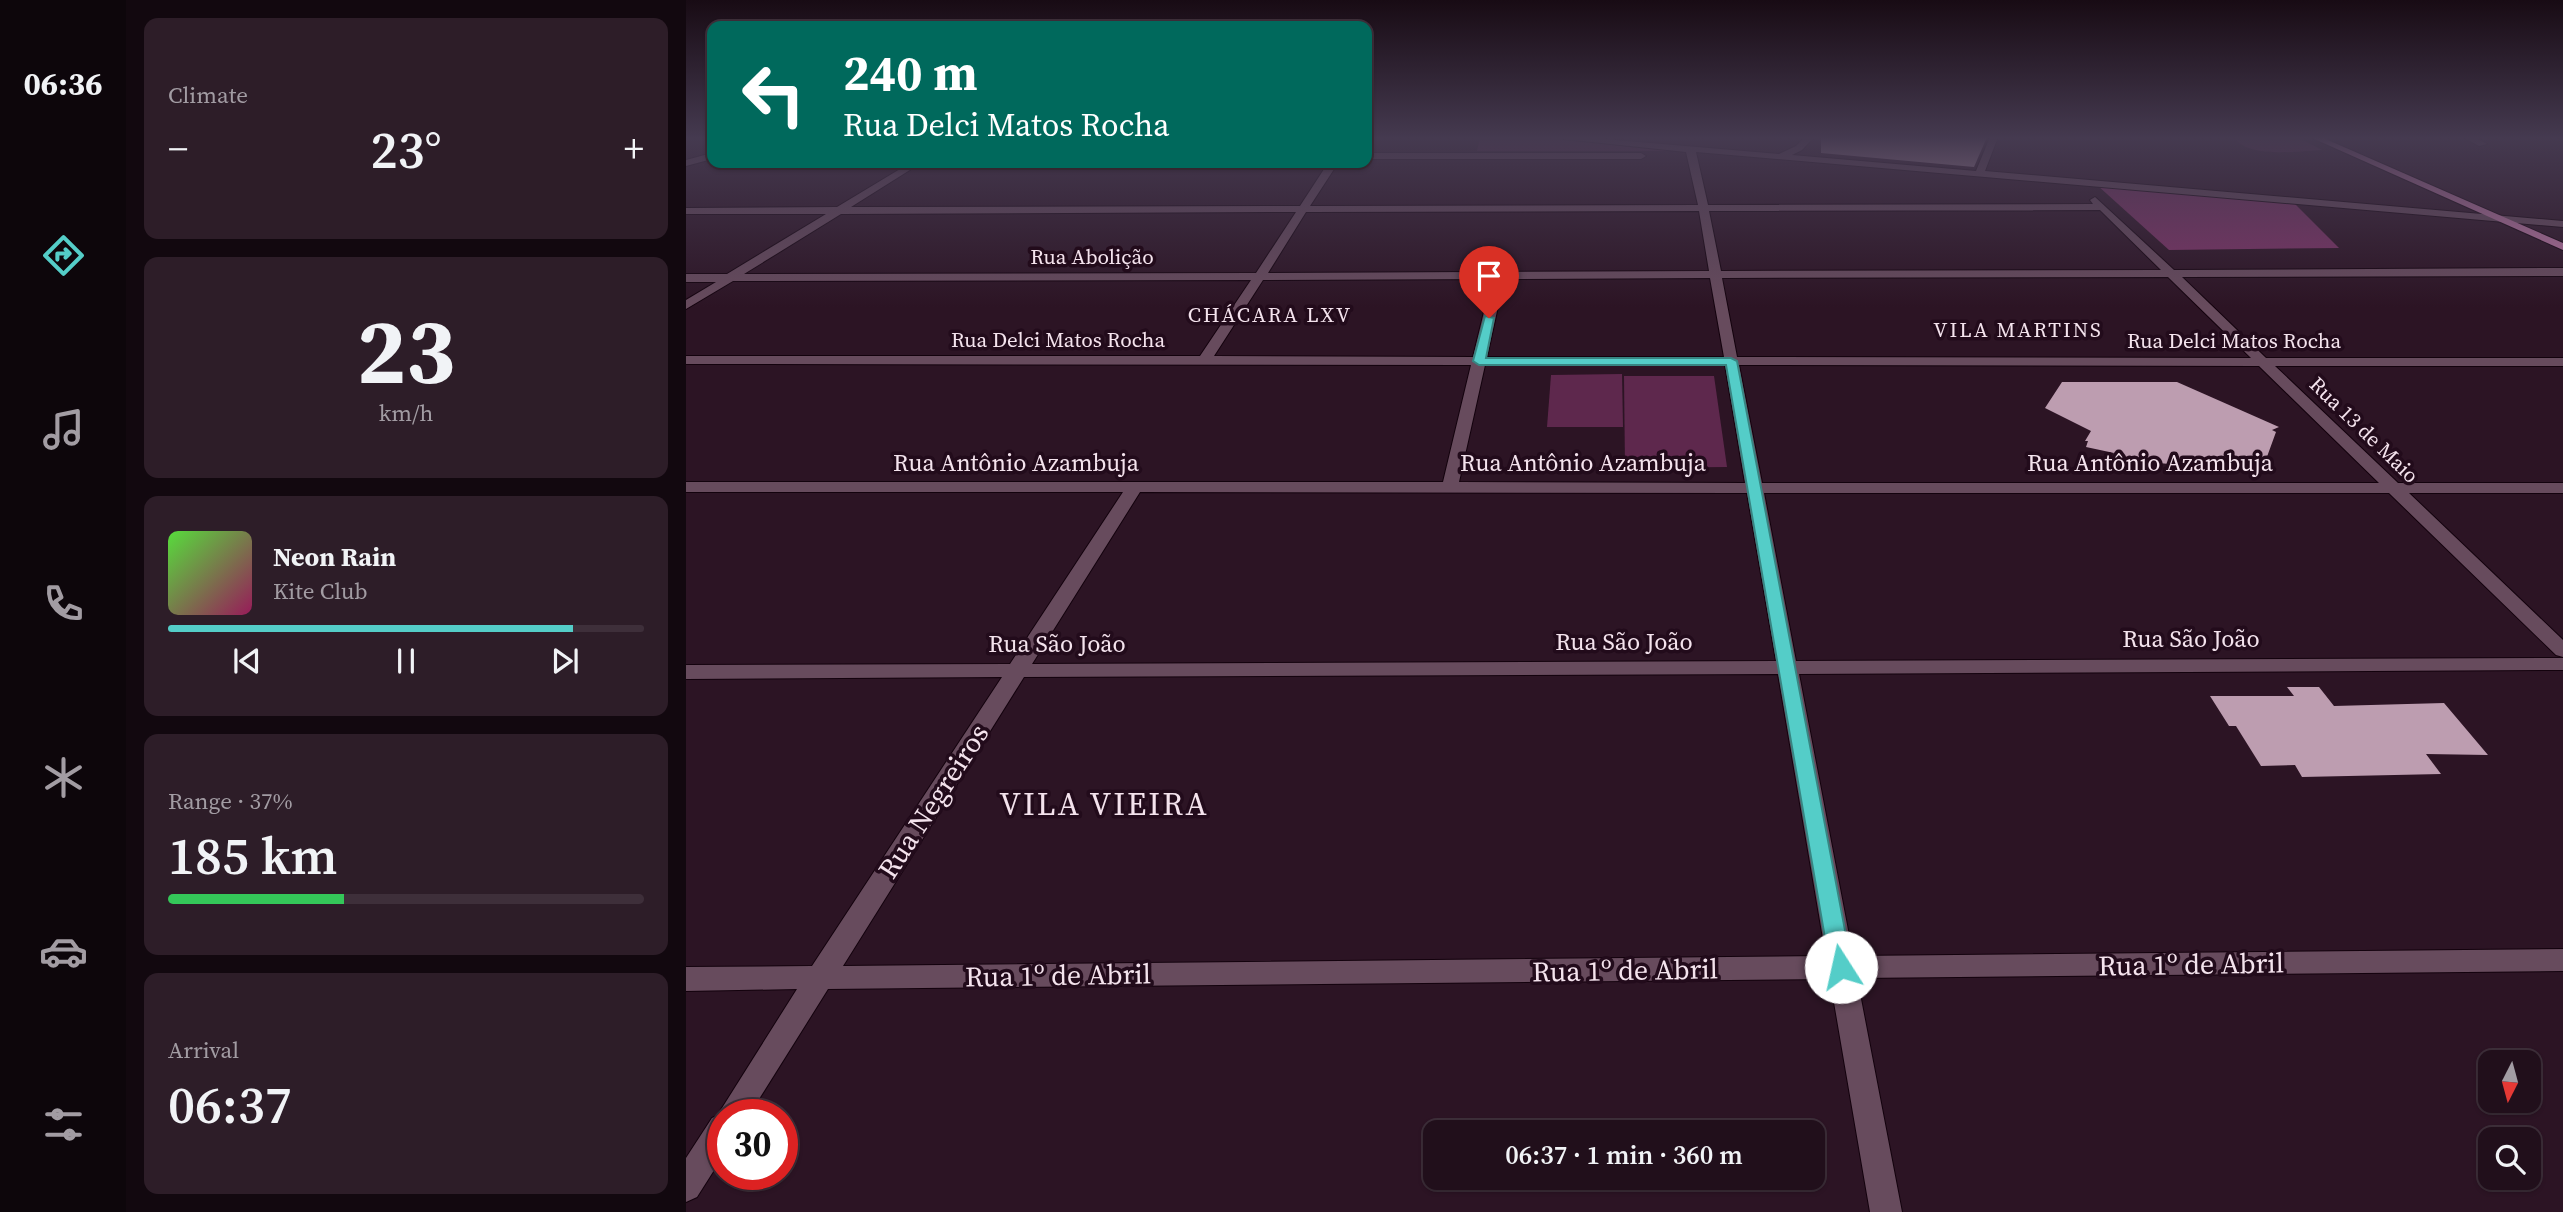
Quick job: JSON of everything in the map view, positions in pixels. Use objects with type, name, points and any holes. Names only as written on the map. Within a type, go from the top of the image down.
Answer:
[{"type":"main road","points":[[2443,194],[2563,247]]},
{"type":"street","points":[[686,305],[867,194]]},
{"type":"street","points":[[1204,361],[1313,194]]},
{"type":"street","points":[[1701,194],[1885,1212]]},
{"type":"street","name":"Rua 13 de Maio","points":[[2086,194],[2563,651]]},
{"type":"street","points":[[2210,194],[2563,224]]},
{"type":"street","points":[[686,211],[2102,207]]},
{"type":"street","name":"Rua Abolição","points":[[686,278],[2563,272]]},
{"type":"street","points":[[1450,487],[1499,275]]},
{"type":"street","name":"Rua Delci Matos Rocha","points":[[686,360],[2563,362]]},
{"type":"street","name":"Rua Antônio Azambuja","points":[[686,487],[2563,488]]},
{"type":"street","name":"Rua Negreiros","points":[[742,1099],[1135,487]]},
{"type":"street","name":"Rua São João","points":[[686,672],[2563,664]]},
{"type":"street","name":"Rua 1º de Abril","points":[[686,979],[2563,960]]},
{"type":"street","points":[[686,1185],[707,1153]]},
{"type":"shaded area","points":[[2106,194],[2201,194],[2292,201],[2339,248],[2169,250]]},
{"type":"shaded area","points":[[1622,374],[1623,427],[1547,427],[1551,375]]},
{"type":"shaded area","points":[[1624,376],[1714,376],[1727,467],[1625,468]]},
{"type":"building","points":[[2062,382],[2177,382],[2279,427],[2272,430],[2276,432],[2264,465],[2234,461],[2232,464],[2205,458],[2202,465],[2173,458],[2169,464],[2139,461],[2136,464],[2111,458],[2114,453],[2086,447],[2088,441],[2085,441],[2091,431],[2045,408]]},
{"type":"building","points":[[2287,687],[2319,687],[2334,706],[2444,703],[2488,755],[2426,754],[2441,774],[2302,777],[2295,765],[2261,766],[2236,726],[2229,726],[2210,696],[2294,696]]},
{"type":"district","name":"CHÁCARA LXV","points":[[1270,315]]},
{"type":"district","name":"VILA MARTINS","points":[[2018,330]]},
{"type":"district","name":"VILA VIEIRA","points":[[1104,804]]},
{"type":"route","points":[[1489,318],[1479,361],[1731,361],[1841,967]]}]
